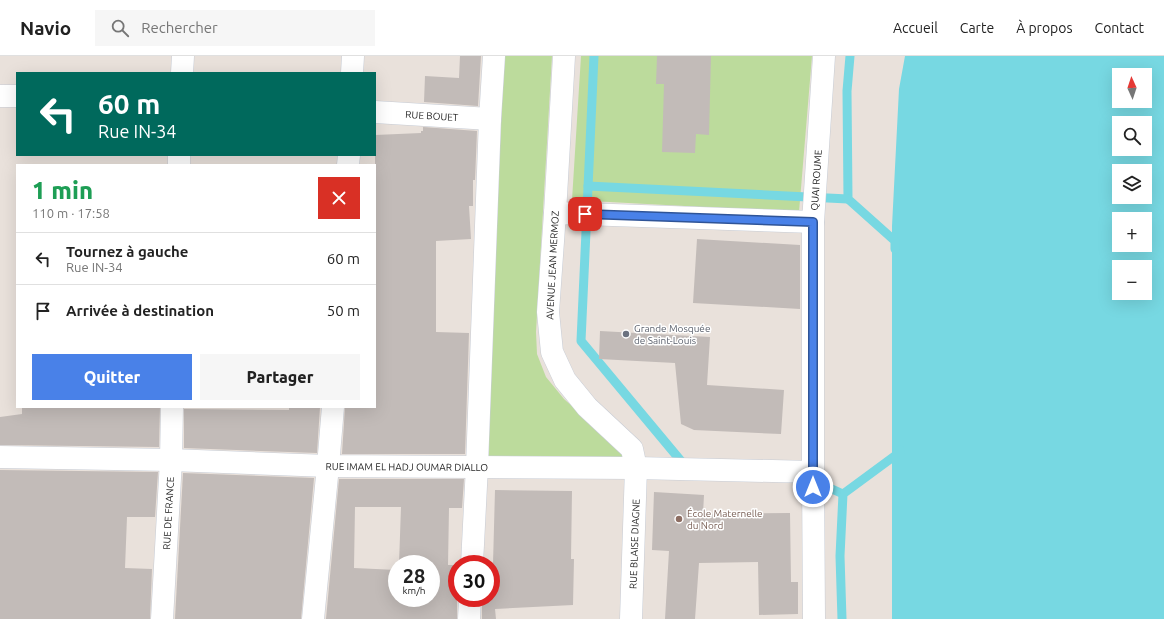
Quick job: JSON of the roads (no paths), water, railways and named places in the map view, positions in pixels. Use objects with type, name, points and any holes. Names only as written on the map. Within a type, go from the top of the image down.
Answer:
[{"type":"street","points":[[182,72],[184,56]]},
{"type":"street","points":[[352,72],[353,56]]},
{"type":"street","points":[[472,555],[490,120],[494,56]]},
{"type":"street","name":"AVENUE JEAN MERMOZ","points":[[564,56],[548,312],[552,352],[565,380],[587,407],[632,449],[636,468]]},
{"type":"street","name":"QUAI ROUME","points":[[814,619],[813,222],[824,56]]},
{"type":"street","points":[[0,96],[16,96]]},
{"type":"street","name":"RUE BOUET","points":[[376,112],[490,120]]},
{"type":"street","points":[[555,213],[813,222]]},
{"type":"street","name":"RUE DE FRANCE","points":[[162,619],[171,460],[172,408]]},
{"type":"street","points":[[313,619],[333,408]]},
{"type":"street","name":"RUE IMAM EL HADJ OUMAR DIALLO","points":[[0,457],[171,460],[328,466],[477,466],[813,472]]},
{"type":"street","name":"RUE BLAISE DIAGNE","points":[[631,619],[636,468]]},
{"type":"street","points":[[469,619],[470,607]]},
{"type":"water","points":[[905,56],[1164,56],[1164,619],[892,619],[892,226],[899,89]]},
{"type":"waterway","points":[[594,56],[581,341],[686,467]]},
{"type":"waterway","points":[[850,56],[847,91],[848,199],[895,241],[895,249]]},
{"type":"waterway","points":[[588,186],[848,199]]},
{"type":"waterway","points":[[842,619],[840,556],[843,494],[900,452],[900,450]]},
{"type":"waterway","points":[[814,481],[843,494]]},
{"type":"place","name":"Grande Mosquée de Saint-Louis","points":[[626,334]]},
{"type":"place","name":"École Maternelle du Nord","points":[[679,519]]}]
